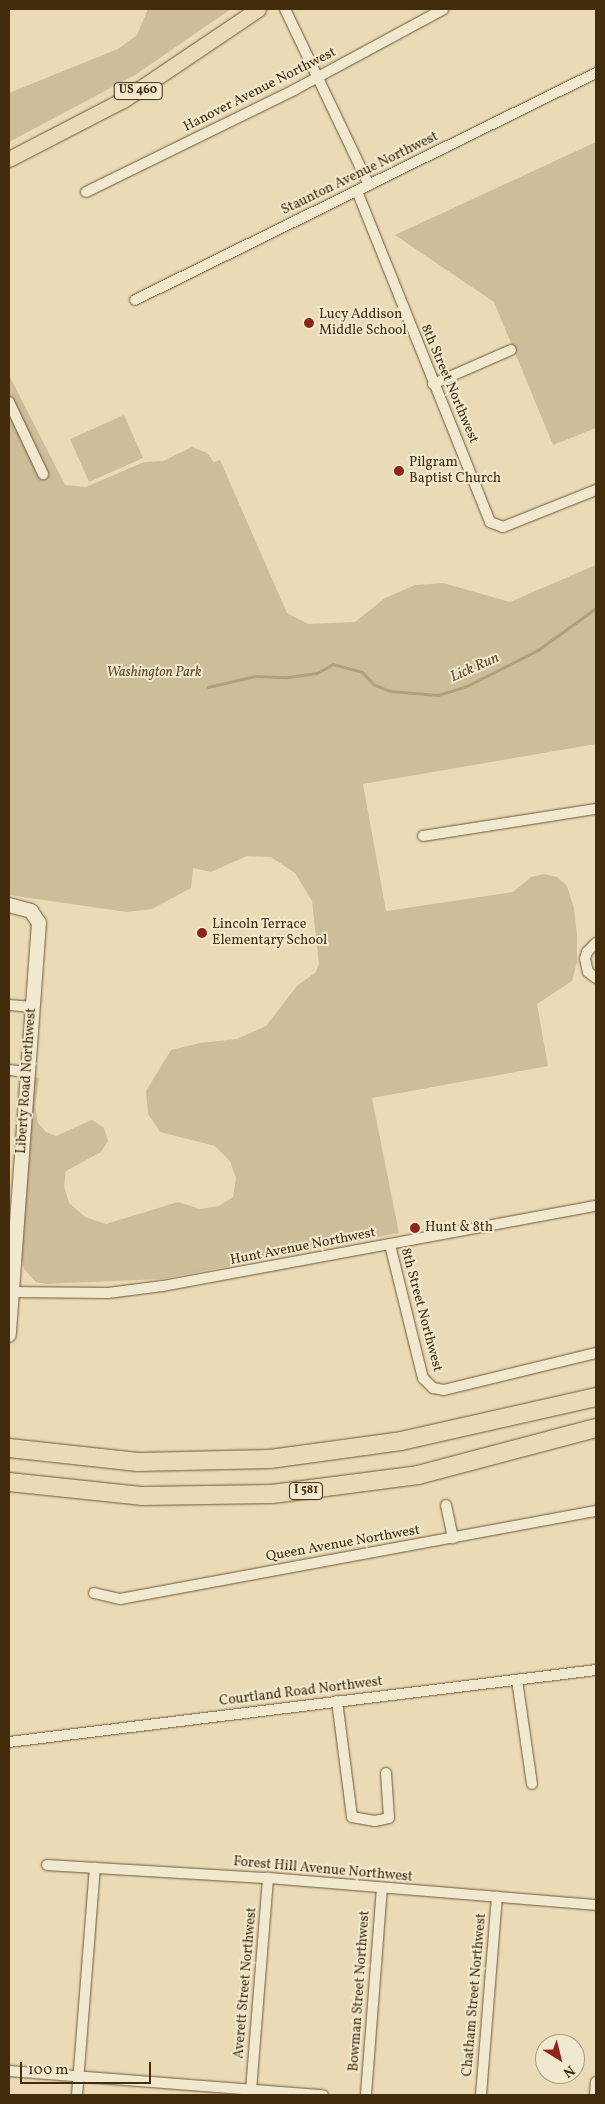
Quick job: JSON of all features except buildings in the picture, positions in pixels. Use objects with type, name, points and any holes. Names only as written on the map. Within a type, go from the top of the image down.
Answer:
[{"type":"highway","points":[[9,1448],[138,1462],[270,1460],[401,1441],[596,1397]]},
{"type":"highway","name":"I 581","points":[[9,1482],[143,1496],[240,1496],[302,1492],[418,1475],[596,1428]]},
{"type":"main road","name":"US 460","points":[[9,159],[123,100],[258,9]]},
{"type":"street","points":[[285,9],[319,76],[369,185]]},
{"type":"street","name":"Hanover Avenue Northwest","points":[[86,192],[319,76],[444,9]]},
{"type":"street","name":"Staunton Avenue Northwest","points":[[135,300],[596,73]]},
{"type":"street","name":"8th Street Northwest","points":[[356,191],[488,519],[497,526],[515,523],[596,490]]},
{"type":"street","points":[[433,384],[510,350]]},
{"type":"street","points":[[9,402],[43,474]]},
{"type":"street","points":[[423,836],[596,809]]},
{"type":"street","name":"Liberty Road Northwest","points":[[9,905],[28,909],[38,918],[28,1072],[13,1208],[9,1335]]},
{"type":"street","points":[[596,943],[587,952],[585,959],[588,972],[596,978]]},
{"type":"street","points":[[9,1005],[33,1007]]},
{"type":"street","points":[[9,1070],[28,1072]]},
{"type":"street","name":"Hunt Avenue Northwest","points":[[10,1292],[108,1293],[299,1263],[390,1244],[596,1206]]},
{"type":"street","name":"8th Street Northwest","points":[[390,1244],[423,1378],[439,1390],[596,1354]]},
{"type":"street","points":[[446,1505],[453,1538]]},
{"type":"street","name":"Queen Avenue Northwest","points":[[94,1593],[120,1599],[596,1511]]},
{"type":"street","name":"Courtland Road Northwest","points":[[9,1742],[596,1670]]},
{"type":"street","points":[[517,1680],[532,1784]]},
{"type":"street","points":[[337,1701],[352,1817],[375,1821],[389,1818],[386,1773]]},
{"type":"street","name":"Forest Hill Avenue Northwest","points":[[47,1865],[268,1878],[596,1906]]},
{"type":"street","points":[[77,2095],[95,1868]]},
{"type":"street","name":"Averett Street Northwest","points":[[251,2090],[268,1878]]},
{"type":"street","name":"Bowman Street Northwest","points":[[366,2095],[382,1888]]},
{"type":"street","name":"Chatham Street Northwest","points":[[481,2095],[497,1897]]},
{"type":"street","points":[[9,2072],[323,2095]]},
{"type":"street","points":[[595,2095],[596,2082]]},
{"type":"green space","points":[[148,9],[231,9],[135,75],[9,142],[9,93],[118,49],[137,35]]},
{"type":"green space","points":[[596,142],[596,428],[553,445],[494,302],[395,235]]},
{"type":"green space","name":"Washington Park","points":[[9,375],[65,485],[86,487],[144,462],[163,461],[192,447],[207,453],[214,462],[220,460],[287,613],[308,624],[355,622],[385,598],[415,585],[443,583],[510,602],[596,565],[596,744],[363,784],[386,911],[513,892],[531,877],[544,874],[557,877],[567,886],[574,908],[577,935],[577,962],[572,981],[537,1004],[548,1066],[372,1098],[399,1233],[162,1279],[46,1284],[36,1282],[24,1269],[21,1258],[33,1077],[39,1078],[35,1106],[38,1123],[46,1132],[56,1136],[92,1120],[104,1128],[108,1141],[101,1152],[66,1171],[64,1186],[69,1203],[85,1217],[106,1224],[178,1202],[200,1209],[219,1206],[233,1197],[236,1178],[230,1161],[215,1146],[160,1132],[148,1114],[146,1091],[171,1050],[200,1043],[237,1039],[266,1026],[297,986],[316,972],[319,964],[312,901],[295,873],[271,857],[247,856],[211,872],[193,868],[191,888],[152,909],[127,912],[9,895]]},
{"type":"green space","points":[[124,415],[143,458],[89,482],[70,439]]},
{"type":"waterway","name":"Lick Run","points":[[208,687],[255,676],[288,677],[317,673],[333,664],[362,672],[375,685],[390,691],[438,695],[465,687],[538,650],[596,608]]},
{"type":"place","name":"Lucy Addison Middle School","points":[[309,323]]},
{"type":"place","name":"Pilgram Baptist Church","points":[[399,471]]},
{"type":"place","name":"Lincoln Terrace Elementary School","points":[[202,933]]},
{"type":"place","name":"Hunt & 8th","points":[[415,1228]]}]
